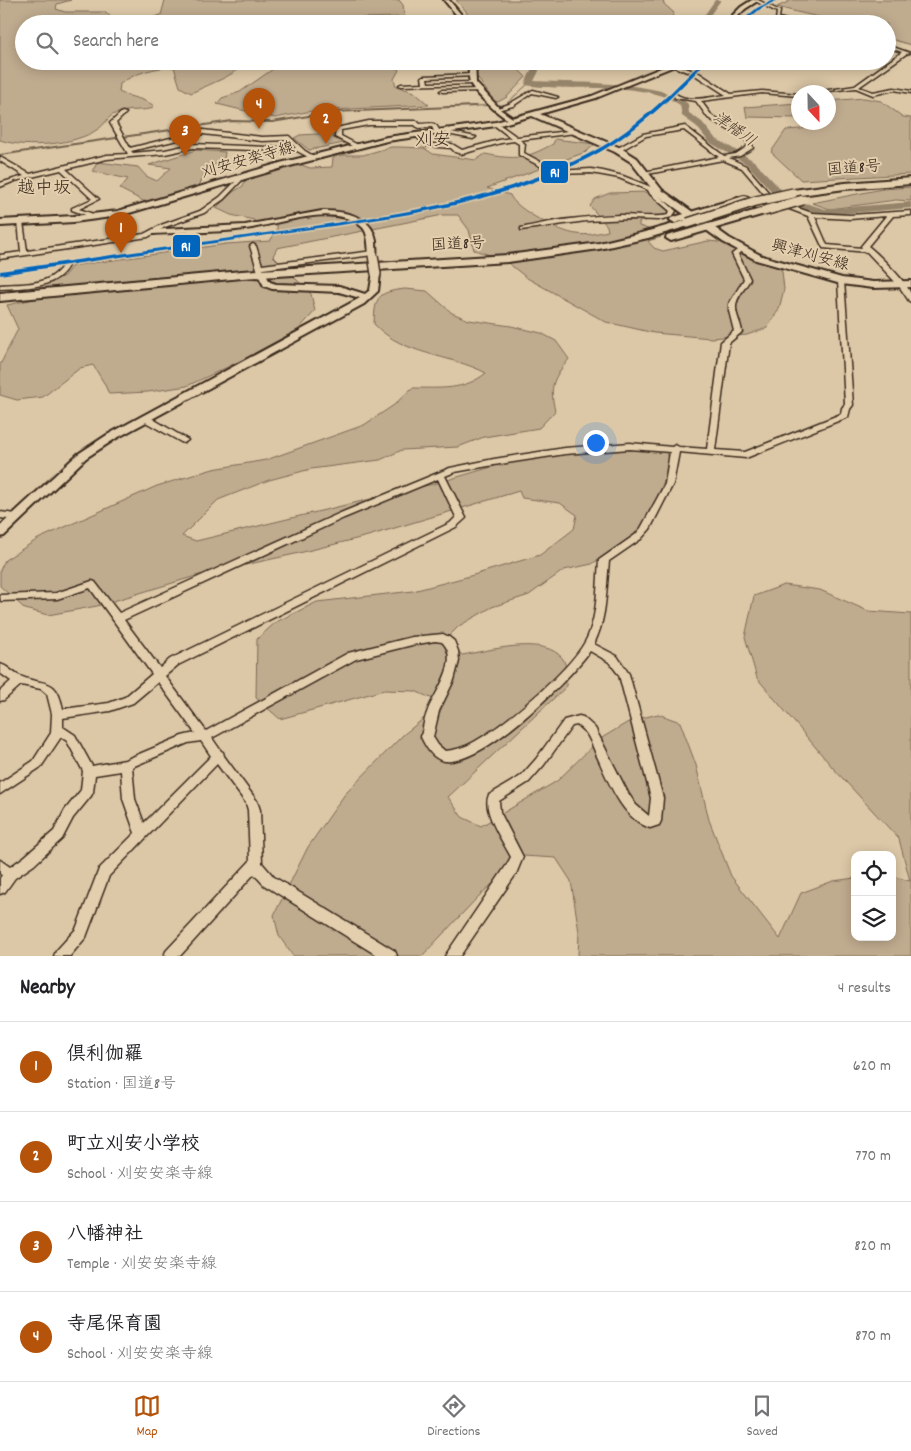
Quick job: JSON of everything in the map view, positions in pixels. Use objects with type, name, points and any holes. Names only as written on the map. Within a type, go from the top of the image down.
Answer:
[{"type":"highway","name":"国道8号","points":[[0,298],[261,270],[509,258],[590,248],[644,236],[690,219],[791,192],[879,183],[911,182]]},
{"type":"highway","points":[[509,258],[528,260],[557,258],[618,250],[710,228],[803,200],[859,188],[911,182]]},
{"type":"highway","points":[[436,262],[520,255],[584,245],[690,219],[744,199],[791,192]]},
{"type":"main road","points":[[736,15],[756,0]]},
{"type":"main road","name":"刈安安楽寺線","points":[[0,223],[97,217],[156,203],[356,146],[416,134],[496,124],[512,120],[611,91],[662,70]]},
{"type":"main road","name":"興津刈安線","points":[[533,114],[618,150],[634,160],[655,191],[690,219],[710,228],[741,249],[786,267],[841,282],[872,285],[907,284]]},
{"type":"street","points":[[446,0],[459,15]]},
{"type":"street","points":[[756,0],[778,12],[778,15]]},
{"type":"street","points":[[896,49],[911,53]]},
{"type":"street","points":[[896,58],[905,52]]},
{"type":"street","points":[[472,70],[473,83],[495,107],[512,120]]},
{"type":"street","points":[[836,90],[856,87],[880,70]]},
{"type":"street","points":[[697,74],[730,96]]},
{"type":"street","points":[[426,84],[424,77],[472,76]]},
{"type":"street","points":[[401,85],[473,83]]},
{"type":"street","points":[[440,84],[442,93],[480,90]]},
{"type":"street","points":[[856,87],[873,94],[894,89],[911,92]]},
{"type":"street","points":[[495,107],[511,105],[533,91],[556,97]]},
{"type":"street","points":[[676,95],[682,99],[698,100],[772,91],[791,94]]},
{"type":"street","points":[[644,174],[726,157],[745,152],[751,147],[748,139],[710,117],[698,100]]},
{"type":"street","points":[[124,113],[117,117],[113,123],[132,155]]},
{"type":"street","points":[[356,146],[338,137],[338,129],[369,123],[417,123],[418,126],[434,125],[437,132]]},
{"type":"street","points":[[496,124],[522,144],[521,154],[557,173],[591,171],[621,177],[655,191],[652,193],[673,211],[670,216],[654,219],[627,217],[582,219],[551,222],[524,230]]},
{"type":"street","points":[[467,128],[473,137],[483,145]]},
{"type":"street","points":[[618,150],[645,135],[682,128],[744,168],[763,191],[777,203],[811,215],[850,217],[911,213]]},
{"type":"street","points":[[447,130],[449,133],[473,137]]},
{"type":"street","points":[[416,134],[424,144],[429,146],[452,146],[460,152],[483,145],[515,139],[575,131]]},
{"type":"street","points":[[128,150],[203,132],[258,137],[262,139],[289,138],[302,152],[312,158]]},
{"type":"street","points":[[245,147],[249,141],[258,137]]},
{"type":"street","points":[[0,185],[29,176],[107,158],[164,152],[193,146],[288,149],[302,152]]},
{"type":"street","points":[[0,159],[29,176]]},
{"type":"street","points":[[62,168],[96,199],[74,209],[97,217]]},
{"type":"street","points":[[153,232],[163,226],[202,212],[222,198],[242,177]]},
{"type":"street","points":[[0,257],[24,252],[134,238],[153,232],[256,226],[308,215],[323,214],[350,217],[362,222],[368,228],[376,274],[374,291],[351,308],[145,418],[82,456],[0,533]]},
{"type":"street","points":[[891,214],[864,246],[907,284],[911,300]]},
{"type":"street","points":[[811,215],[825,247],[868,250]]},
{"type":"street","points":[[20,222],[24,252]]},
{"type":"street","points":[[253,246],[267,284],[274,287],[339,289],[367,297]]},
{"type":"street","points":[[711,452],[725,342],[738,332],[739,326],[732,310],[733,302],[747,279],[735,254],[741,249]]},
{"type":"street","points":[[261,270],[373,254]]},
{"type":"street","points":[[0,287],[43,283],[61,274],[65,266]]},
{"type":"street","points":[[118,618],[341,516],[440,474],[494,462],[565,451],[630,446],[753,454],[845,415],[846,408],[849,405],[841,282]]},
{"type":"street","points":[[145,418],[184,440]]},
{"type":"street","points":[[89,772],[126,766],[186,739],[206,736],[352,656],[371,650],[444,638],[453,650],[452,672],[433,712],[427,737],[436,751],[446,756],[461,754],[476,747],[526,712],[577,661],[588,646],[598,622],[604,560],[638,537],[645,528],[669,484],[675,448]]},
{"type":"street","points":[[58,714],[110,707],[129,700],[174,662],[453,525],[460,518],[440,474]]},
{"type":"street","points":[[0,515],[16,517]]},
{"type":"street","points":[[0,597],[57,596],[92,584],[206,736],[251,801],[254,810],[256,863],[259,870],[269,881],[390,956]]},
{"type":"street","points":[[452,956],[511,870],[517,857],[494,812],[494,799],[525,779],[540,762],[568,723],[579,720],[585,724],[596,740],[619,790],[635,812],[647,822],[655,821],[657,798],[624,674],[613,659],[588,646]]},
{"type":"street","points":[[0,668],[20,680],[38,683],[50,688],[55,695],[58,714],[57,734],[37,764],[0,789]]},
{"type":"street","points":[[0,697],[20,680]]},
{"type":"street","points":[[0,888],[5,870],[29,861],[58,835],[69,814],[87,792],[89,772],[71,738],[58,729]]},
{"type":"street","points":[[61,956],[81,933],[104,873],[219,755]]},
{"type":"street","points":[[126,766],[129,799],[142,834]]},
{"type":"street","points":[[171,956],[256,863]]},
{"type":"shaded area","points":[[0,0],[71,0],[57,4],[56,9],[65,12],[106,12],[109,15],[15,15],[15,70],[151,70],[120,84],[119,92],[154,106],[150,109],[119,112],[89,134],[64,142],[37,145],[0,140]]},
{"type":"shaded area","points":[[165,0],[399,0],[403,5],[405,15],[161,15]]},
{"type":"shaded area","points":[[456,0],[663,0],[664,4],[674,13],[673,15],[468,15]]},
{"type":"shaded area","points":[[792,0],[911,0],[911,45],[896,41],[896,15],[810,15],[777,7]]},
{"type":"shaded area","points":[[175,70],[238,70],[191,93],[180,87]]},
{"type":"shaded area","points":[[272,70],[399,70],[394,79],[396,86],[414,92],[429,105],[312,111],[275,118],[217,104],[222,98],[240,92]]},
{"type":"shaded area","points":[[477,70],[519,70],[526,77],[507,97],[498,102],[493,100],[474,73]]},
{"type":"shaded area","points":[[864,98],[881,101],[903,117],[911,118],[911,174],[801,180],[771,152],[786,130],[836,130],[836,100]]},
{"type":"shaded area","points":[[791,104],[791,118],[747,117],[745,107]]},
{"type":"shaded area","points":[[333,133],[333,138],[344,143],[309,150],[294,138],[300,135]]},
{"type":"shaded area","points":[[555,139],[595,144],[586,152],[487,188],[510,195],[520,207],[550,225],[581,235],[608,231],[607,226],[590,206],[595,199],[610,193],[647,192],[678,211],[675,215],[639,222],[639,226],[654,231],[661,237],[648,241],[654,248],[663,251],[708,241],[729,243],[766,255],[782,271],[784,289],[779,309],[767,328],[747,335],[711,338],[654,333],[606,322],[527,278],[503,259],[474,250],[469,230],[458,215],[443,215],[277,248],[273,256],[311,294],[315,311],[298,330],[251,356],[187,386],[148,392],[109,394],[93,365],[80,368],[43,397],[17,400],[0,395],[0,365],[18,329],[7,305],[38,298],[40,286],[64,276],[72,266],[226,244],[270,241],[277,230],[277,225],[255,224],[254,220],[231,215],[216,208],[233,192],[243,186],[246,177],[296,163],[310,168],[332,167],[333,158],[339,155],[363,155],[391,147],[424,148],[433,154],[476,160],[485,154],[520,157],[535,153],[553,144]]},
{"type":"shaded area","points":[[196,150],[225,152],[224,161],[207,168],[199,186],[147,203],[120,189],[128,179],[92,171],[98,162],[138,167],[146,176],[157,181],[171,168],[149,165]]},
{"type":"shaded area","points":[[911,187],[911,201],[896,200],[830,209],[812,203],[882,189]]},
{"type":"shaded area","points":[[396,290],[427,291],[452,313],[469,320],[511,326],[541,333],[556,341],[569,359],[559,372],[554,383],[552,395],[555,411],[539,428],[484,437],[458,447],[402,450],[380,460],[311,469],[269,480],[218,500],[182,536],[196,541],[437,483],[512,461],[595,450],[644,448],[667,451],[666,476],[652,511],[639,531],[592,564],[564,570],[529,595],[492,607],[459,626],[447,638],[462,655],[516,646],[543,647],[555,651],[563,659],[566,668],[567,686],[448,797],[462,817],[481,826],[557,781],[600,739],[630,721],[658,714],[680,722],[696,765],[709,820],[731,876],[780,939],[801,893],[833,881],[851,879],[851,941],[896,941],[896,877],[910,881],[899,839],[833,768],[757,678],[745,637],[754,596],[784,585],[820,590],[868,611],[911,614],[911,956],[578,956],[579,932],[571,881],[556,858],[523,856],[479,896],[422,956],[293,956],[279,936],[274,915],[308,847],[345,794],[403,735],[428,715],[433,699],[415,691],[384,690],[280,719],[256,698],[257,639],[276,622],[317,602],[413,591],[540,555],[574,529],[577,515],[560,503],[522,498],[519,491],[368,536],[199,575],[97,606],[48,615],[25,609],[0,586],[0,570],[5,560],[38,539],[157,486],[213,469],[266,460],[364,425],[394,405],[412,388],[460,386],[478,379],[486,373],[458,362],[413,349],[386,335],[374,324],[375,308],[379,298],[383,294]]},
{"type":"waterway","name":"津幡川","points":[[707,15],[718,0]]},
{"type":"waterway","name":"津幡川","points":[[535,70],[529,83],[644,89],[677,99],[684,104],[685,114],[699,124],[712,140],[751,163],[785,200],[806,208],[825,212],[911,205]]},
{"type":"waterway","points":[[446,107],[505,105],[529,83]]},
{"type":"waterway","points":[[0,155],[232,121],[272,122],[333,112],[476,106]]},
{"type":"tunnel","points":[[689,71],[697,74]]},
{"type":"transit line","name":"R1","points":[[751,15],[775,0]]},
{"type":"transit line","name":"R1","points":[[0,273],[362,221],[444,206],[484,196],[523,184],[561,169],[598,151],[641,121],[696,70]]},
{"type":"place","name":"寺尾保育園","points":[[259,129]]},
{"type":"place","name":"町立刈安小学校","points":[[326,144]]},
{"type":"place","name":"八幡神社","points":[[185,156]]},
{"type":"place","name":"倶利伽羅","points":[[121,253]]},
{"type":"district","name":"刈安","points":[[433,141]]},
{"type":"district","name":"越中坂","points":[[44,189]]}]
